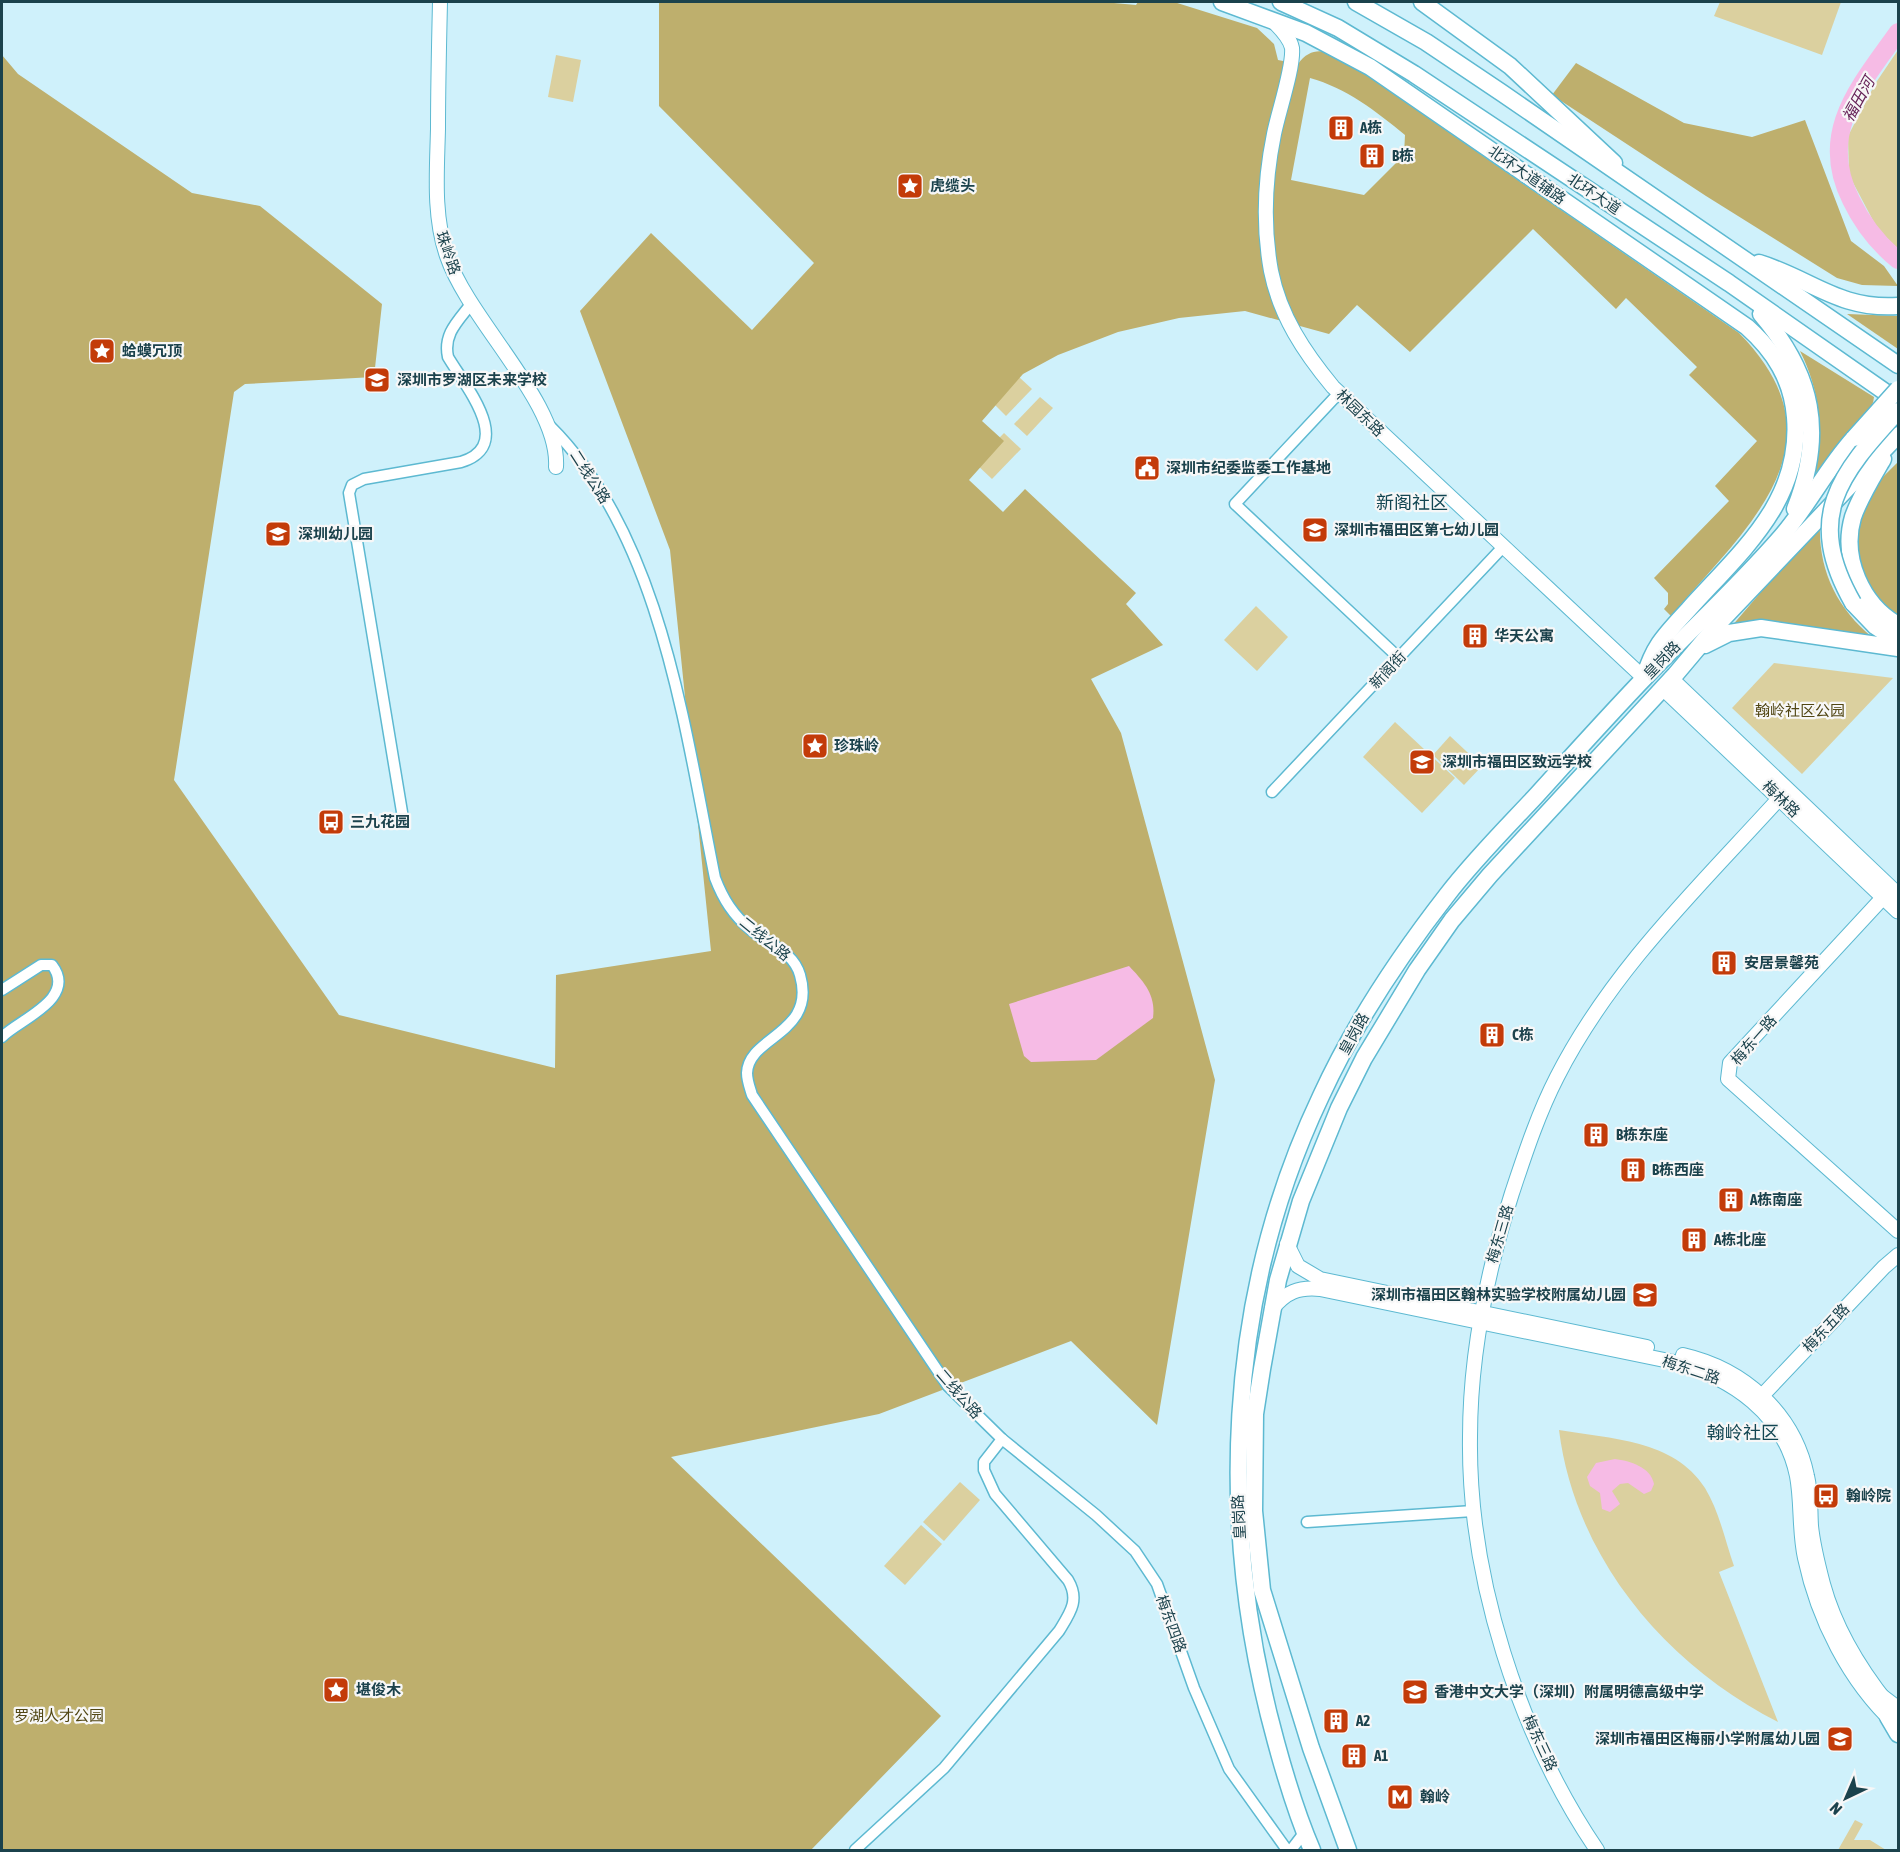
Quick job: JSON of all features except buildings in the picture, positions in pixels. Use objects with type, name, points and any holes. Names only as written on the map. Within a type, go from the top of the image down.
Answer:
[{"type":"main road","name":"北环大道辅路","points":[[1218,2],[1264,16],[1319,40],[1382,75],[1760,338],[1783,369],[1794,404],[1795,454],[1790,479],[1768,519],[1656,645],[1644,678]]},
{"type":"main road","name":"北环大道","points":[[1281,2],[1338,28],[1414,74],[1729,284],[1899,401]]},
{"type":"main road","points":[[1356,2],[1426,42],[1899,365]]},
{"type":"main road","points":[[1422,2],[1510,66],[1639,186]]},
{"type":"main road","name":"北环大道辅路","points":[[1344,52],[1414,74]]},
{"type":"main road","points":[[1745,258],[1783,269],[1840,300],[1874,306],[1899,306]]},
{"type":"main road","points":[[1729,284],[1761,314],[1784,343],[1799,370],[1808,399],[1811,440],[1808,466],[1800,495],[1779,539]]},
{"type":"main road","name":"皇岗路","points":[[1312,1851],[1304,1833],[1278,1750],[1254,1655],[1240,1554],[1238,1428],[1249,1335],[1270,1233],[1291,1166],[1321,1095],[1387,978],[1449,891],[1644,678],[1779,539],[1854,438],[1899,389]]},
{"type":"main road","points":[[1899,411],[1867,445],[1843,477],[1831,512],[1830,529],[1834,558],[1853,603],[1875,626],[1899,641]]},
{"type":"main road","points":[[1897,437],[1861,498],[1850,533],[1852,564],[1867,596],[1880,611],[1899,625]]},
{"type":"main road","name":"皇岗路","points":[[1348,1851],[1333,1813],[1262,1590],[1257,1555],[1253,1473],[1256,1414],[1271,1311],[1287,1244],[1339,1108],[1389,1014],[1452,920],[1490,875],[1696,650],[1851,483],[1897,437]]},
{"type":"main road","points":[[1696,650],[1729,633],[1761,628],[1899,648]]},
{"type":"main road","name":"梅林路","points":[[1667,683],[1891,894],[1899,911]]},
{"type":"main road","points":[[1881,1696],[1896,1717],[1899,1734]]},
{"type":"main road","points":[[1333,1813],[1356,1851]]},
{"type":"street","name":"珠岭路","points":[[439,5],[436,183],[439,226],[447,258],[471,304],[550,426],[557,457],[556,467]]},
{"type":"street","points":[[1264,16],[1286,36],[1292,47],[1291,56]]},
{"type":"street","points":[[1291,56],[1300,43],[1319,40]]},
{"type":"street","name":"林园东路","points":[[1291,56],[1268,171],[1266,219],[1271,270],[1284,315],[1316,366],[1339,393],[1644,678]]},
{"type":"street","points":[[403,818],[349,493],[352,486],[364,479],[461,462],[474,457],[483,447],[487,432],[484,418],[448,357],[447,349],[448,334],[471,304]]},
{"type":"street","points":[[1339,393],[1235,504],[1399,658]]},
{"type":"street","name":"二线公路","points":[[550,426],[565,440],[595,483],[620,525],[645,582],[686,733],[715,878],[723,897],[747,926],[790,958],[800,975],[802,996],[798,1012],[790,1024],[762,1047],[748,1065],[747,1074],[752,1095],[948,1386],[1002,1439]]},
{"type":"street","name":"新阁街","points":[[1272,792],[1503,547]]},
{"type":"street","name":"梅东三路","points":[[1597,1851],[1562,1791],[1517,1691],[1493,1609],[1473,1511],[1470,1406],[1481,1318],[1493,1260],[1513,1190],[1557,1077],[1601,1005],[1646,942],[1783,794]]},
{"type":"street","name":"梅东一路","points":[[1891,894],[1730,1063],[1728,1080],[1899,1231]]},
{"type":"street","points":[[2,990],[41,965],[52,965],[57,972],[57,986],[48,1004],[2,1037]]},
{"type":"street","name":"梅东二路","points":[[1287,1244],[1298,1266],[1320,1279],[1481,1318]]},
{"type":"street","name":"梅东五路","points":[[1759,1399],[1884,1267],[1899,1255]]},
{"type":"street","name":"梅东二路","points":[[1271,1311],[1291,1291],[1308,1288],[1694,1358],[1728,1371],[1779,1414],[1800,1449],[1809,1487],[1813,1539],[1827,1595],[1857,1660],[1881,1696]]},
{"type":"street","name":"梅东二路","points":[[1759,1399],[1779,1433],[1794,1466],[1805,1556],[1822,1615],[1848,1665],[1896,1717]]},
{"type":"street","points":[[855,1851],[944,1768],[1059,1631],[1072,1610],[1074,1590],[1068,1580],[995,1494],[987,1481],[984,1462],[1002,1439]]},
{"type":"street","name":"梅东四路","points":[[1002,1439],[1096,1515],[1131,1546],[1144,1564],[1157,1584],[1194,1688],[1229,1769],[1289,1851]]},
{"type":"street","points":[[1307,1522],[1473,1511]]},
{"type":"street","points":[[1289,1851],[1304,1833]]},
{"type":"green space","name":"罗湖人才公园","points":[[659,2],[1103,2],[1136,5],[1138,2],[1174,2],[1257,28],[1274,44],[1278,60],[1298,64],[1306,56],[1315,52],[1333,54],[1342,59],[1739,333],[1771,374],[1785,412],[1786,448],[1774,483],[1754,517],[1729,550],[1671,616],[1664,609],[1668,604],[1668,593],[1654,578],[1729,501],[1715,486],[1757,441],[1689,375],[1697,367],[1626,298],[1616,309],[1533,229],[1410,352],[1357,305],[1329,334],[1245,311],[1179,318],[1118,332],[1058,355],[1023,374],[982,421],[1004,441],[969,480],[1003,512],[1025,489],[1136,593],[1126,604],[1163,645],[1091,679],[1121,733],[1215,1080],[1157,1425],[1071,1341],[879,1414],[671,1457],[941,1716],[811,1850],[2,1850],[2,55],[18,74],[192,193],[260,206],[382,304],[374,377],[245,384],[234,392],[174,780],[339,1015],[555,1068],[556,975],[711,951],[670,550],[580,311],[651,233],[752,330],[814,263],[659,106]],"holes":[[[1310,78],[1360,101],[1405,135],[1404,155],[1364,195],[1291,180]]]},
{"type":"green space","points":[[1720,2],[1841,2],[1822,55],[1714,16]]},
{"type":"green space","points":[[1898,50],[1898,249],[1877,228],[1849,175],[1848,136],[1875,84]]},
{"type":"green space","points":[[556,55],[581,60],[573,102],[548,97]]},
{"type":"green space","points":[[1576,63],[1684,123],[1752,137],[1805,120],[1851,241],[1884,266],[1898,286],[1862,285],[1837,278],[1552,95]]},
{"type":"green space","points":[[1847,314],[1898,316],[1898,349]]},
{"type":"green space","points":[[1800,351],[1874,397],[1872,406],[1859,426],[1815,474],[1819,442],[1818,411],[1812,381]]},
{"type":"green space","points":[[1019,377],[1032,389],[1006,416],[994,404]]},
{"type":"green space","points":[[1040,397],[1053,408],[1027,436],[1014,424]]},
{"type":"green space","points":[[1004,433],[1021,449],[992,479],[975,463]]},
{"type":"green space","points":[[1898,462],[1898,618],[1874,591],[1865,575],[1858,541],[1859,524],[1864,506],[1876,485]]},
{"type":"green space","points":[[1820,523],[1822,557],[1832,587],[1849,614],[1872,637],[1731,627]]},
{"type":"green space","points":[[1256,606],[1288,637],[1257,671],[1224,640]]},
{"type":"green space","name":"翰岭社区公园","points":[[1774,663],[1893,678],[1802,774],[1732,708]]},
{"type":"green space","points":[[1395,722],[1455,778],[1422,813],[1363,757]]},
{"type":"green space","points":[[1450,736],[1482,766],[1464,785],[1433,755]]},
{"type":"green space","points":[[1559,1430],[1619,1439],[1659,1450],[1692,1472],[1705,1488],[1718,1516],[1734,1566],[1719,1572],[1778,1722],[1737,1698],[1699,1670],[1664,1638],[1632,1603],[1606,1564],[1584,1522],[1568,1477]]},
{"type":"green space","points":[[960,1482],[980,1500],[944,1541],[923,1522]]},
{"type":"green space","points":[[921,1525],[942,1544],[905,1585],[884,1566]]},
{"type":"green space","points":[[1855,1820],[1863,1824],[1854,1840],[1870,1840],[1886,1850],[1838,1850]]},
{"type":"shaded area","points":[[1129,966],[1144,983],[1151,996],[1153,1018],[1096,1060],[1031,1062],[1024,1056],[1009,1004]]},
{"type":"shaded area","points":[[1615,1459],[1633,1463],[1644,1469],[1649,1473],[1654,1484],[1651,1491],[1644,1494],[1628,1483],[1620,1484],[1612,1491],[1620,1504],[1610,1512],[1602,1509],[1600,1493],[1590,1486],[1587,1477],[1596,1463]]},
{"type":"waterway","name":"福田河","points":[[1898,32],[1857,91],[1847,111],[1841,131],[1839,153],[1842,175],[1851,200],[1877,240],[1898,260]]},
{"type":"place","name":"A栋","points":[[1341,128]]},
{"type":"place","name":"B栋","points":[[1372,156]]},
{"type":"place","name":"虎缆头","points":[[910,186]]},
{"type":"place","name":"蛤蟆冗顶","points":[[102,351]]},
{"type":"place","name":"深圳市罗湖区未来学校","points":[[377,380]]},
{"type":"place","name":"深圳市纪委监委工作基地","points":[[1147,468]]},
{"type":"place","name":"深圳市福田区第七幼儿园","points":[[1315,530]]},
{"type":"place","name":"深圳幼儿园","points":[[278,534]]},
{"type":"place","name":"华天公寓","points":[[1475,636]]},
{"type":"place","name":"珍珠岭","points":[[815,746]]},
{"type":"place","name":"深圳市福田区致远学校","points":[[1422,762]]},
{"type":"place","name":"三九花园","points":[[331,822]]},
{"type":"place","name":"安居景馨苑","points":[[1724,963]]},
{"type":"place","name":"C栋","points":[[1492,1035]]},
{"type":"place","name":"B栋东座","points":[[1596,1135]]},
{"type":"place","name":"B栋西座","points":[[1633,1170]]},
{"type":"place","name":"A栋南座","points":[[1731,1200]]},
{"type":"place","name":"A栋北座","points":[[1694,1240]]},
{"type":"place","name":"深圳市福田区翰林实验学校附属幼儿园","points":[[1645,1295]]},
{"type":"place","name":"翰岭院","points":[[1826,1496]]},
{"type":"place","name":"堪俊木","points":[[336,1690]]},
{"type":"place","name":"香港中文大学（深圳）附属明德高级中学","points":[[1415,1692]]},
{"type":"place","name":"A2","points":[[1336,1721]]},
{"type":"place","name":"深圳市福田区梅丽小学附属幼儿园","points":[[1840,1739]]},
{"type":"place","name":"A1","points":[[1354,1756]]},
{"type":"place","name":"翰岭","points":[[1400,1797]]},
{"type":"district","name":"新阁社区","points":[[1412,503]]},
{"type":"district","name":"翰岭社区","points":[[1743,1433]]}]
